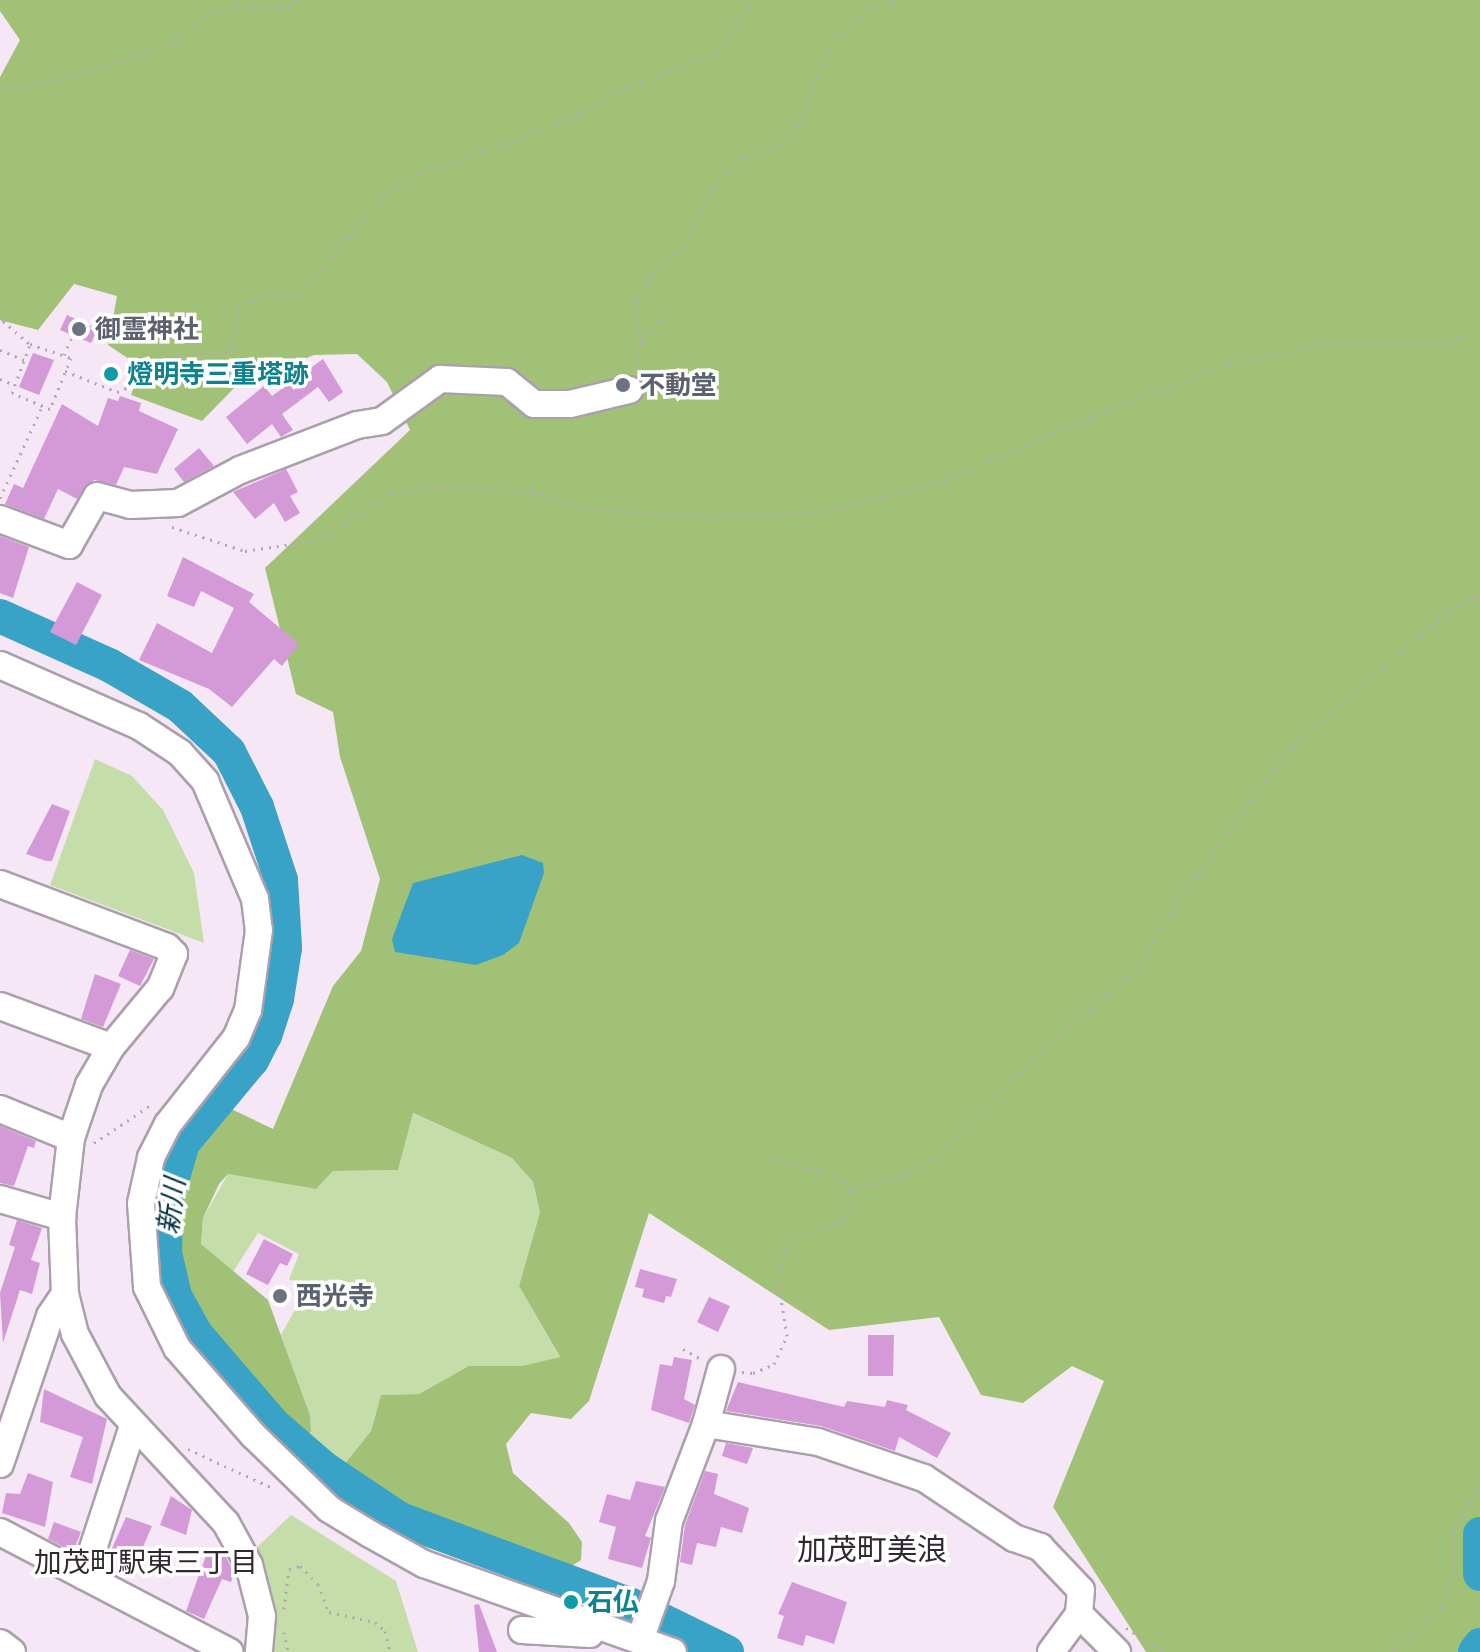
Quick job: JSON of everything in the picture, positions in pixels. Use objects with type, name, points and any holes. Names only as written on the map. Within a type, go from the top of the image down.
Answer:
[{"type":"street","points":[[0,519],[69,545],[87,506],[97,496],[130,505],[178,503],[240,470],[357,425],[382,421],[440,379],[507,382],[534,404],[570,404],[629,390]]},
{"type":"street","points":[[0,665],[139,726],[180,753],[205,781],[255,899],[259,930],[248,1010],[236,1038],[168,1124],[151,1158],[141,1203],[147,1287],[177,1348],[253,1435],[329,1509],[424,1564],[635,1633],[673,1652]]},
{"type":"street","points":[[0,884],[167,947],[174,954],[160,988],[111,1047],[89,1085],[71,1138],[62,1217],[65,1294],[89,1367],[133,1426],[226,1523],[249,1565],[259,1603],[259,1652]]},
{"type":"street","points":[[0,1006],[111,1047]]},
{"type":"street","points":[[0,1109],[71,1138]]},
{"type":"street","points":[[0,1199],[62,1217]]},
{"type":"street","points":[[0,1464],[50,1316],[65,1294]]},
{"type":"street","points":[[635,1633],[654,1600],[669,1521],[706,1424],[721,1369]]},
{"type":"street","points":[[706,1424],[818,1442],[924,1478],[1014,1538],[1040,1547],[1081,1590],[1079,1614],[1051,1652]]},
{"type":"street","points":[[84,1576],[133,1426]]},
{"type":"street","points":[[0,1532],[230,1652]]},
{"type":"street","points":[[1079,1614],[1117,1652]]},
{"type":"street","points":[[522,1630],[635,1633]]},
{"type":"street","points":[[0,1643],[12,1652]]},
{"type":"path","points":[[0,86],[13,89],[83,74],[136,56],[176,42],[206,15],[237,5],[281,9],[298,0]]},
{"type":"path","points":[[65,371],[117,392],[141,382],[177,355],[233,351],[237,311],[266,294],[301,294],[383,195],[420,173],[563,123],[632,84],[717,53],[753,0]]},
{"type":"path","points":[[642,340],[633,308],[655,269],[683,246],[719,178],[745,158],[780,144],[804,117],[831,42],[870,8],[898,0]]},
{"type":"path","points":[[0,312],[3,321],[30,344],[71,358],[50,409],[12,393],[30,344]]},
{"type":"path","points":[[629,390],[642,340],[659,319]]},
{"type":"path","points":[[160,523],[245,551],[324,539],[394,492],[435,487],[533,491],[587,508],[707,517],[828,511],[936,484],[1130,400],[1243,360],[1323,344],[1444,343],[1480,330]]},
{"type":"path","points":[[64,355],[73,335]]},
{"type":"path","points":[[0,350],[25,360]]},
{"type":"path","points":[[0,379],[15,385]]},
{"type":"path","points":[[0,498],[42,406]]},
{"type":"path","points":[[851,1189],[895,1179],[933,1159],[1040,1052],[1136,970],[1185,891],[1291,746],[1321,717],[1380,675],[1456,605],[1480,596]]},
{"type":"path","points":[[71,1138],[94,1143],[167,1095]]},
{"type":"path","points":[[756,1154],[841,1178],[851,1189]]},
{"type":"path","points":[[683,1349],[721,1369],[753,1373],[774,1364],[787,1336],[778,1280],[785,1249],[801,1234],[845,1219],[851,1189]]},
{"type":"path","points":[[182,1448],[282,1492]]},
{"type":"path","points":[[1394,1652],[1442,1606],[1454,1572],[1453,1531],[1480,1485]]},
{"type":"path","points":[[284,1614],[287,1575],[292,1566],[300,1566],[318,1584],[329,1612],[375,1622],[385,1631],[390,1652]]},
{"type":"path","points":[[284,1623],[288,1652]]},
{"type":"green space","points":[[0,0],[1480,0],[1480,1652],[1146,1652],[1053,1507],[1104,1381],[1072,1366],[1023,1403],[981,1395],[939,1317],[829,1330],[649,1213],[589,1401],[571,1419],[531,1413],[506,1444],[513,1473],[569,1523],[582,1542],[581,1560],[556,1576],[415,1522],[339,1471],[371,1431],[381,1395],[419,1394],[469,1366],[522,1366],[560,1357],[519,1286],[540,1212],[533,1182],[512,1158],[413,1113],[398,1170],[333,1171],[316,1189],[228,1174],[219,1184],[203,1218],[201,1244],[268,1300],[310,1415],[311,1431],[304,1443],[231,1369],[178,1291],[173,1234],[188,1155],[227,1107],[273,1129],[333,986],[361,951],[380,879],[340,757],[333,712],[296,694],[265,568],[410,430],[387,382],[357,354],[314,355],[236,386],[202,421],[131,395],[141,367],[108,345],[117,296],[74,284],[38,330],[0,320],[0,77],[20,40],[0,11]]},
{"type":"green space","points":[[95,759],[132,776],[163,810],[194,873],[204,943],[50,885]]},
{"type":"green space","points":[[412,1113],[512,1158],[533,1182],[540,1212],[519,1286],[560,1358],[522,1366],[470,1366],[419,1394],[381,1395],[371,1431],[339,1471],[304,1443],[311,1431],[310,1415],[281,1335],[307,1288],[289,1279],[299,1254],[258,1233],[233,1272],[201,1244],[203,1218],[228,1174],[316,1189],[333,1171],[398,1170]]},
{"type":"green space","points":[[291,1515],[396,1581],[418,1652],[273,1652],[273,1629],[252,1552]]},
{"type":"water","points":[[522,855],[543,863],[544,873],[519,943],[503,955],[476,965],[395,952],[392,939],[413,883]]},
{"type":"building","name":"御霊神社","points":[[67,315],[98,329],[91,343],[60,330]]},
{"type":"building","points":[[33,353],[54,360],[39,395],[19,387]]},
{"type":"building","points":[[323,359],[343,392],[329,402],[318,387],[282,414],[293,430],[281,437],[272,424],[247,444],[226,417],[264,386],[272,396]]},
{"type":"building","points":[[120,396],[141,403],[139,411],[178,429],[157,474],[124,467],[116,485],[94,480],[77,499],[58,489],[44,519],[5,504],[14,484],[23,488],[62,404],[98,426],[108,398],[118,401]]},
{"type":"building","points":[[199,448],[214,466],[184,482],[174,469]]},
{"type":"building","points":[[286,469],[298,492],[290,496],[300,513],[285,522],[274,503],[255,519],[233,492]]},
{"type":"building","points":[[0,536],[29,547],[13,598],[0,593]]},
{"type":"building","points":[[183,557],[254,594],[249,602],[299,644],[282,666],[274,659],[232,707],[209,689],[139,660],[157,623],[212,653],[234,608],[201,591],[194,607],[167,596]]},
{"type":"building","points":[[77,582],[102,595],[76,645],[50,632]]},
{"type":"building","points":[[52,804],[70,811],[52,861],[46,861],[26,854]]},
{"type":"building","points":[[130,950],[154,959],[140,986],[118,976]]},
{"type":"building","points":[[95,974],[121,984],[103,1027],[81,1019]]},
{"type":"building","points":[[0,1126],[36,1141],[34,1148],[28,1146],[14,1186],[0,1183]]},
{"type":"building","points":[[17,1220],[42,1228],[31,1260],[40,1263],[32,1294],[20,1290],[3,1343],[0,1293],[15,1247],[9,1245]]},
{"type":"building","points":[[264,1239],[293,1254],[287,1266],[280,1263],[268,1285],[246,1274]]},
{"type":"building","points":[[640,1269],[677,1279],[671,1297],[666,1296],[664,1303],[642,1297],[644,1289],[635,1287]]},
{"type":"building","points":[[709,1297],[730,1306],[718,1332],[697,1322]]},
{"type":"building","points":[[868,1335],[894,1335],[893,1376],[868,1376]]},
{"type":"building","points":[[674,1357],[692,1360],[684,1399],[695,1405],[689,1423],[651,1410],[660,1364],[672,1366]]},
{"type":"building","points":[[738,1382],[844,1407],[847,1401],[885,1407],[887,1400],[908,1405],[906,1410],[951,1433],[937,1458],[899,1437],[895,1451],[821,1426],[726,1411]]},
{"type":"building","points":[[44,1389],[107,1419],[92,1484],[70,1477],[83,1437],[40,1422]]},
{"type":"building","points":[[726,1443],[753,1448],[747,1464],[722,1456]]},
{"type":"building","points":[[705,1471],[718,1474],[714,1494],[749,1508],[742,1533],[721,1527],[716,1547],[697,1543],[692,1565],[680,1562],[685,1525]]},
{"type":"building","points":[[28,1473],[53,1482],[45,1527],[2,1513],[6,1493],[20,1494]]},
{"type":"building","points":[[636,1481],[665,1487],[645,1536],[651,1538],[642,1568],[608,1559],[616,1527],[599,1522],[607,1494],[630,1500]]},
{"type":"building","points":[[171,1496],[192,1510],[186,1535],[160,1525]]},
{"type":"building","points":[[126,1517],[152,1526],[131,1575],[104,1566]]},
{"type":"building","points":[[54,1522],[81,1532],[73,1552],[48,1539]]},
{"type":"building","points":[[208,1550],[226,1557],[234,1573],[231,1582],[222,1579],[204,1619],[186,1611]]},
{"type":"building","points":[[792,1582],[847,1602],[834,1644],[806,1635],[803,1646],[777,1638],[784,1616],[778,1614]]},
{"type":"building","points":[[479,1604],[497,1652],[479,1652],[474,1605]]},
{"type":"waterway","name":"新川","points":[[0,616],[109,665],[180,706],[229,752],[257,807],[281,880],[285,948],[277,999],[265,1035],[252,1060],[183,1143],[166,1201],[165,1253],[175,1296],[196,1334],[274,1425],[324,1468],[400,1519],[631,1605],[727,1652]]},
{"type":"waterway","name":"新川","points":[[1480,1534],[1480,1574]]},
{"type":"waterway","name":"新川","points":[[1475,1652],[1480,1645]]},
{"type":"place","name":"御霊神社","points":[[79,329]]},
{"type":"place","name":"燈明寺三重塔跡","points":[[111,374]]},
{"type":"place","name":"不動堂","points":[[623,385]]},
{"type":"place","name":"西光寺","points":[[280,1296]]},
{"type":"place","name":"石仏","points":[[571,1602]]},
{"type":"district","name":"加茂町美浪","points":[[872,1549]]},
{"type":"district","name":"加茂町駅東三丁目","points":[[146,1562]]}]
